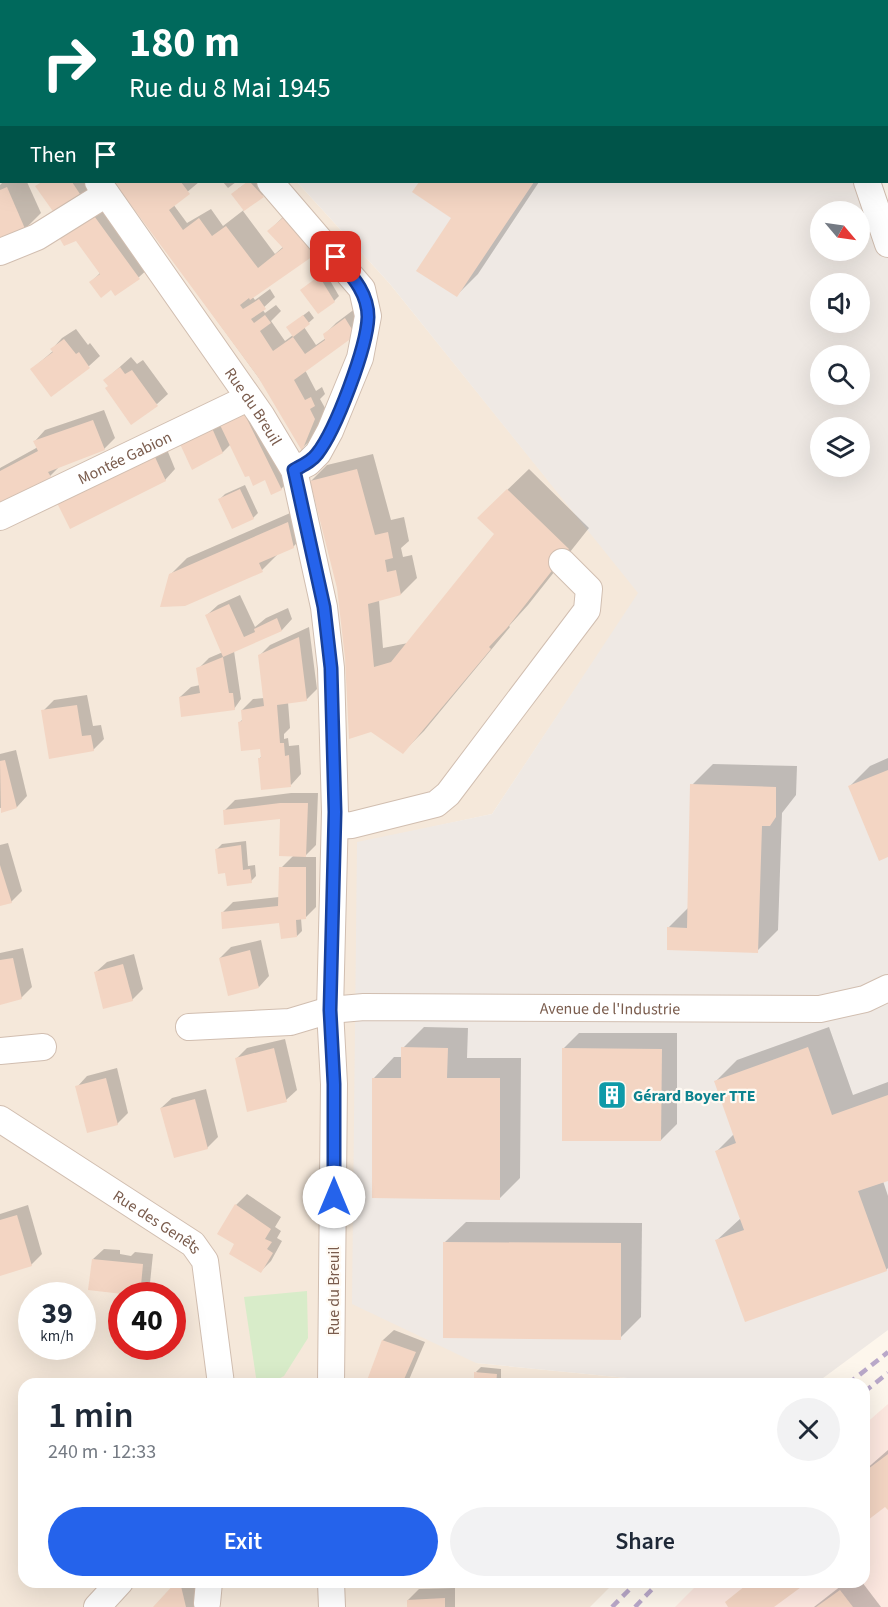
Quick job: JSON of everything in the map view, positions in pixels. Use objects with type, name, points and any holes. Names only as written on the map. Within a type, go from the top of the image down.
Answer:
[{"type":"street","points":[[271,183],[362,289],[368,316],[360,358],[330,430],[318,453],[308,463],[294,470]]},
{"type":"street","points":[[867,183],[888,244]]},
{"type":"street","points":[[0,252],[37,237],[102,188]]},
{"type":"street","name":"Rue du Breuil","points":[[102,188],[249,398],[294,470],[324,607],[331,668],[335,826],[330,1010],[334,1084],[332,1378]]},
{"type":"street","name":"Montée Gabion","points":[[0,517],[249,398]]},
{"type":"street","points":[[335,826],[352,825],[436,804],[448,794],[587,610],[589,589],[562,562]]},
{"type":"street","name":"Avenue de l'Industrie","points":[[189,1027],[290,1022],[330,1010],[364,1007],[820,1009],[865,999],[888,988]]},
{"type":"street","points":[[0,1051],[43,1047]]},
{"type":"street","name":"Rue des Genêts","points":[[0,1119],[193,1244],[205,1261],[220,1378]]},
{"type":"street","points":[[97,1607],[114,1588]]},
{"type":"street","points":[[331,1588],[332,1607]]},
{"type":"shaded area","points":[[0,183],[298,183],[390,284],[639,593],[492,814],[357,843],[476,1363],[627,1378],[18,1378],[18,1588],[609,1588],[590,1607],[0,1607]]},
{"type":"shaded area","points":[[298,183],[881,183],[888,203],[888,1330],[823,1378],[627,1378],[476,1363],[352,1304],[357,842],[492,814],[638,593],[390,284]]},
{"type":"shaded area","points":[[888,1404],[888,1607],[675,1607],[694,1588],[870,1588],[870,1420]]},
{"type":"green space","points":[[307,1291],[308,1338],[284,1376],[280,1378],[256,1378],[244,1297]]},
{"type":"building","points":[[40,183],[73,183],[84,200],[57,217],[35,186]]},
{"type":"building","points":[[115,183],[182,183],[190,194],[169,210],[183,230],[199,218],[212,236],[226,226],[258,268],[283,248],[267,231],[284,217],[316,254],[240,305],[243,309],[259,299],[266,309],[251,319],[254,323],[265,315],[271,323],[260,331],[273,351],[293,337],[305,354],[325,340],[323,334],[345,318],[353,331],[349,340],[294,380],[305,400],[311,397],[315,406],[310,409],[315,419],[302,451],[258,377]]},
{"type":"building","points":[[246,183],[251,183],[264,197],[244,211],[231,194]]},
{"type":"building","points":[[418,183],[533,183],[457,297],[416,271],[451,218],[412,192]]},
{"type":"building","points":[[7,187],[26,231],[0,241],[0,190]]},
{"type":"building","points":[[92,213],[140,279],[115,296],[111,290],[101,298],[89,282],[100,274],[76,241],[64,246],[54,229]]},
{"type":"building","points":[[319,276],[335,302],[318,314],[300,290]]},
{"type":"building","points":[[303,315],[310,324],[293,337],[286,327]]},
{"type":"building","points":[[64,339],[76,354],[79,352],[90,368],[51,397],[30,369],[53,352],[50,349]]},
{"type":"building","points":[[120,367],[125,374],[132,370],[158,406],[131,425],[105,388],[108,386],[103,380]]},
{"type":"building","points":[[244,413],[282,490],[271,495],[265,480],[253,486],[249,476],[245,477],[220,425]]},
{"type":"building","points":[[93,420],[105,450],[48,472],[51,477],[0,505],[0,471],[38,451],[33,441]]},
{"type":"building","points":[[212,428],[223,453],[192,470],[180,444]]},
{"type":"building","points":[[155,457],[166,481],[70,529],[57,503]]},
{"type":"building","points":[[357,469],[375,535],[388,532],[393,558],[385,560],[387,572],[396,570],[401,595],[368,604],[374,667],[391,662],[494,534],[477,518],[507,489],[569,549],[507,628],[489,647],[491,649],[403,754],[371,732],[349,739],[345,658],[337,588],[310,481]]},
{"type":"building","points":[[240,489],[254,519],[232,529],[218,499]]},
{"type":"building","points":[[288,522],[294,548],[259,563],[263,572],[185,606],[160,607],[169,574]]},
{"type":"building","points":[[229,604],[244,637],[255,632],[254,629],[277,618],[282,631],[223,657],[205,615]]},
{"type":"building","points":[[299,637],[307,701],[277,705],[280,743],[284,743],[285,756],[289,755],[291,787],[261,790],[258,758],[261,758],[260,749],[241,751],[238,722],[242,721],[241,710],[264,706],[258,655]]},
{"type":"building","points":[[223,657],[229,693],[233,693],[235,710],[181,717],[179,697],[200,693],[196,668]]},
{"type":"building","points":[[77,705],[82,736],[91,735],[94,751],[49,759],[41,710]]},
{"type":"building","points":[[5,760],[17,808],[1,813],[0,761]]},
{"type":"building","points":[[888,770],[888,857],[879,861],[848,786]]},
{"type":"building","points":[[690,784],[776,787],[776,817],[770,826],[762,826],[758,953],[667,950],[667,927],[687,928]]},
{"type":"building","points":[[280,803],[308,803],[306,857],[279,856],[280,819],[224,825],[223,810]]},
{"type":"building","points":[[241,845],[243,870],[250,869],[252,883],[227,886],[225,873],[218,874],[215,849]]},
{"type":"building","points":[[0,865],[12,903],[0,906]]},
{"type":"building","points":[[279,867],[306,867],[306,919],[296,920],[297,937],[281,939],[279,923],[222,929],[221,912],[278,906]]},
{"type":"building","points":[[250,950],[259,988],[228,996],[219,958]]},
{"type":"building","points":[[13,958],[22,999],[0,1005],[0,960]]},
{"type":"building","points":[[123,964],[133,1001],[103,1009],[94,972]]},
{"type":"building","points":[[401,1047],[448,1048],[447,1078],[500,1078],[500,1200],[372,1198],[372,1078],[401,1078]]},
{"type":"building","points":[[808,1047],[832,1115],[888,1095],[888,1181],[858,1191],[887,1271],[745,1322],[715,1240],[744,1230],[715,1151],[736,1143],[714,1081]]},
{"type":"building","points":[[274,1048],[287,1102],[247,1112],[235,1058]]},
{"type":"building","name":"Gérard Boyer TTE","points":[[562,1048],[662,1049],[661,1141],[562,1141]]},
{"type":"building","points":[[106,1078],[118,1125],[87,1133],[75,1086]]},
{"type":"building","points":[[195,1099],[208,1149],[174,1158],[160,1108]]},
{"type":"building","points":[[235,1204],[271,1229],[265,1239],[272,1242],[267,1249],[273,1253],[261,1273],[229,1254],[234,1244],[217,1234]]},
{"type":"building","points":[[17,1215],[32,1266],[0,1276],[0,1220]]},
{"type":"building","points":[[443,1242],[621,1243],[621,1340],[443,1338]]},
{"type":"building","points":[[92,1259],[143,1264],[141,1282],[108,1282],[108,1292],[96,1291],[96,1282],[89,1282]]},
{"type":"building","points":[[382,1340],[416,1352],[405,1378],[368,1378]]},
{"type":"building","points":[[474,1372],[497,1374],[497,1378],[474,1378]]},
{"type":"building","points":[[888,1454],[888,1510],[885,1507],[870,1518],[870,1468]]},
{"type":"building","points":[[170,1588],[181,1588],[186,1607],[153,1607]]},
{"type":"building","points":[[742,1588],[800,1588],[774,1607],[728,1607],[725,1602]]},
{"type":"building","points":[[840,1590],[853,1607],[816,1607]]},
{"type":"building","points":[[445,1598],[445,1607],[407,1607],[407,1600]]},
{"type":"railway","points":[[856,1378],[888,1352]]},
{"type":"railway","points":[[870,1387],[888,1373]]},
{"type":"railway","points":[[612,1607],[631,1588]]},
{"type":"railway","points":[[635,1607],[653,1588]]},
{"type":"place","name":"Gérard Boyer TTE","points":[[612,1095]]},
{"type":"route","points":[[334,1197],[334,1084],[330,1010],[335,812],[331,668],[324,607],[294,470],[308,463],[318,453],[360,358],[368,316],[362,289],[336,257]]}]
